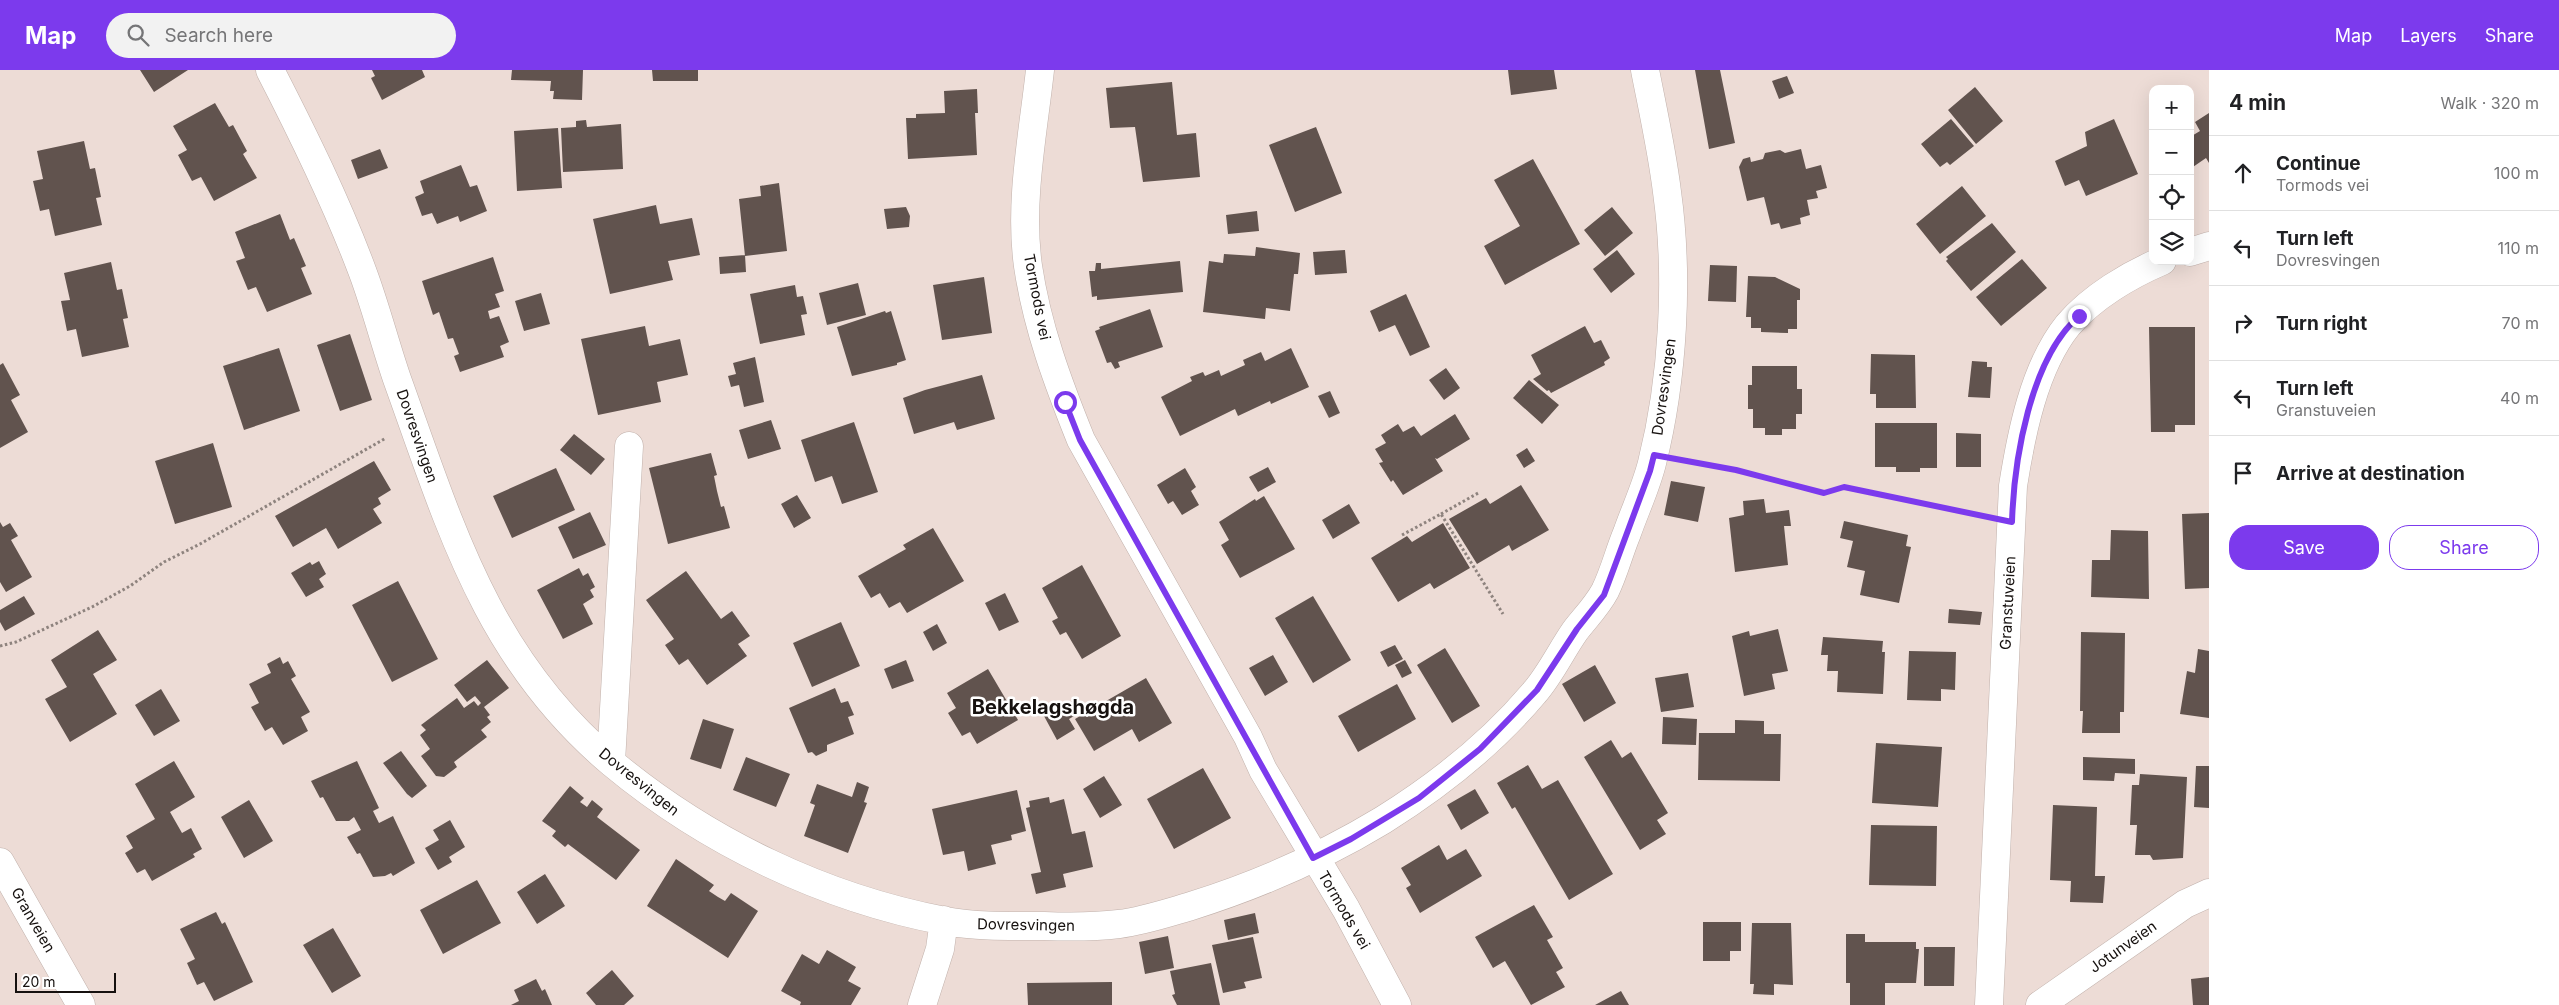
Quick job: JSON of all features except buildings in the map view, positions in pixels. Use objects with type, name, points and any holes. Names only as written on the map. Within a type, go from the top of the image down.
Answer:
[{"type":"street","name":"Dovresvingen","points":[[270,70],[300,130],[361,267],[434,487],[463,560],[500,632],[550,701],[611,762],[687,820],[733,846],[825,886],[860,898],[944,920],[986,926],[1116,924],[1156,917],[1242,890],[1351,839],[1426,793],[1480,749],[1537,690],[1577,629],[1604,595],[1650,471],[1654,455],[1669,362],[1673,293],[1668,196],[1645,70]]},
{"type":"street","name":"Tormods vei","points":[[1040,70],[1027,196],[1028,265],[1040,330],[1065,402],[1080,440],[1313,858],[1346,909],[1397,1005]]},
{"type":"street","points":[[2194,251],[2209,246]]},
{"type":"street","name":"Granstuveien","points":[[1989,1005],[2013,486],[2019,445],[2043,367],[2068,325],[2089,306],[2153,265]]},
{"type":"street","points":[[611,762],[629,446]]},
{"type":"street","name":"Granveien","points":[[0,862],[82,1005]]},
{"type":"street","name":"Jotunveien","points":[[2040,1005],[2185,904],[2209,893]]},
{"type":"street","points":[[922,1005],[940,948],[944,920]]},
{"type":"path","points":[[0,646],[16,642],[92,608],[130,586],[164,562],[200,544],[414,422]]},
{"type":"path","points":[[1654,455],[1736,470],[1824,493],[1844,487],[2012,522]]},
{"type":"path","points":[[1402,534],[1480,492]]},
{"type":"path","points":[[1441,514],[1504,614]]},
{"type":"district","name":"Bekkelagshøgda","points":[[1053,707]]},
{"type":"route","points":[[1065,402],[1080,440],[1248,737],[1263,770],[1313,858],[1351,839],[1419,798],[1480,749],[1537,690],[1577,629],[1604,595],[1650,471],[1654,455],[1736,470],[1824,493],[1844,487],[2012,522],[2013,486],[2019,445],[2043,367],[2068,325],[2079,316]]}]
